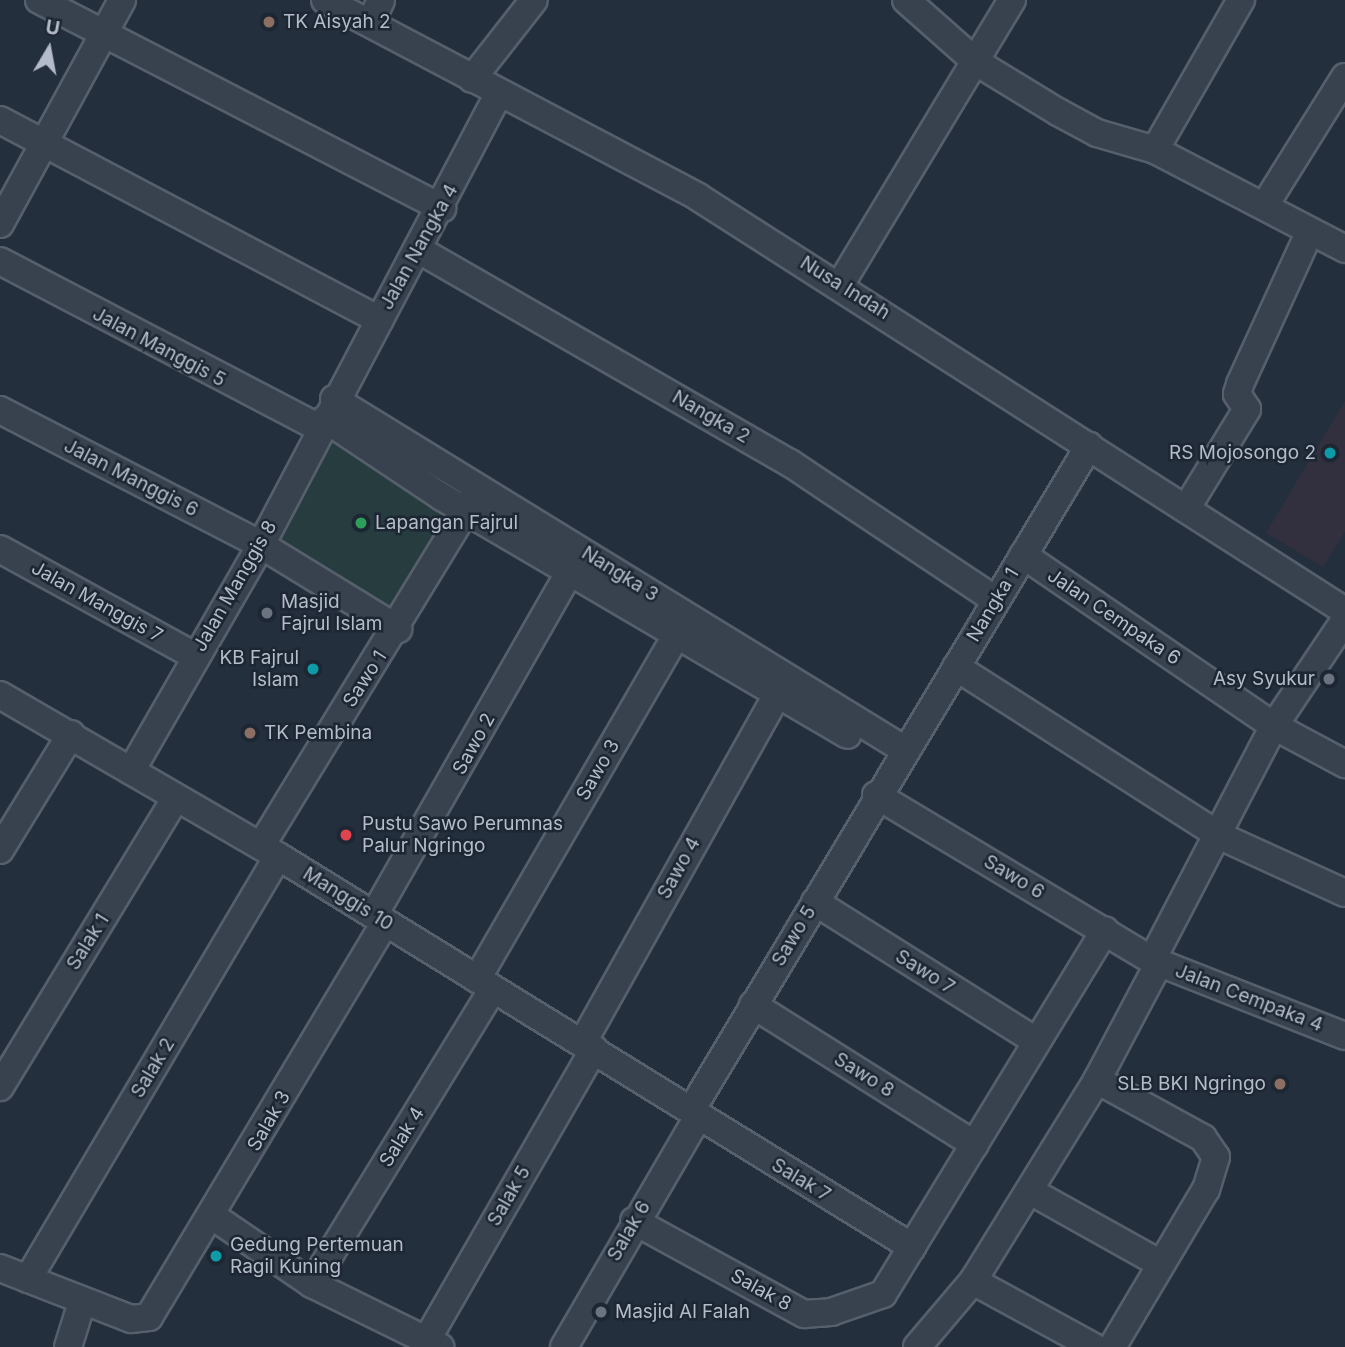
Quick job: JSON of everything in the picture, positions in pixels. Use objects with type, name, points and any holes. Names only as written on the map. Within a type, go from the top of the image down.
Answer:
[{"type":"street","points":[[39,0],[103,36],[442,208]]},
{"type":"street","points":[[0,224],[122,0]]},
{"type":"street","name":"Nusa Indah","points":[[325,0],[375,11],[472,79],[698,197],[840,285],[1345,611]]},
{"type":"street","points":[[472,79],[534,0]]},
{"type":"street","points":[[906,0],[976,62],[1097,132],[1155,150],[1345,249]]},
{"type":"street","points":[[840,285],[1012,0]]},
{"type":"street","points":[[1155,150],[1241,0]]},
{"type":"street","points":[[1265,205],[1345,77]]},
{"type":"street","name":"Jalan Nangka 4","points":[[326,415],[442,208],[499,93]]},
{"type":"street","points":[[0,120],[379,320]]},
{"type":"street","points":[[1186,509],[1247,409],[1237,394],[1240,384],[1310,231]]},
{"type":"street","name":"Nangka 2","points":[[419,250],[790,463],[994,599]]},
{"type":"street","name":"Jalan Manggis 5","points":[[0,261],[326,415]]},
{"type":"street","name":"Jalan Manggis 6","points":[[0,411],[261,545],[398,629]]},
{"type":"street","points":[[326,415],[466,510],[571,570],[681,625],[901,757]]},
{"type":"street","name":"Nangka 3","points":[[326,415],[480,487],[681,625]]},
{"type":"street","name":"Jalan Manggis 8","points":[[131,771],[261,545],[326,415]]},
{"type":"street","name":"Nangka 1","points":[[901,757],[994,599],[1089,446]]},
{"type":"street","name":"Sawo 1","points":[[270,851],[480,487]]},
{"type":"street","name":"Jalan Manggis 7","points":[[0,549],[195,656]]},
{"type":"street","name":"Jalan Cempaka 6","points":[[1023,555],[1274,726],[1345,764]]},
{"type":"street","name":"Sawo 2","points":[[379,919],[571,570]]},
{"type":"street","points":[[917,1347],[973,1281],[1097,1080],[1274,726],[1345,620]]},
{"type":"street","name":"Sawo 3","points":[[485,984],[681,625]]},
{"type":"street","points":[[956,667],[1220,836],[1345,893]]},
{"type":"street","name":"Sawo 4","points":[[588,1045],[781,686]]},
{"type":"street","name":"Manggis 10","points":[[0,695],[270,851],[695,1113]]},
{"type":"street","points":[[0,850],[71,734]]},
{"type":"street","name":"Sawo 5","points":[[695,1113],[753,1005],[901,757]]},
{"type":"street","name":"Sawo 6","points":[[876,795],[1155,961]]},
{"type":"street","name":"Salak 1","points":[[0,1087],[10,1049],[176,798]]},
{"type":"street","name":"Salak 2","points":[[28,1279],[270,851]]},
{"type":"street","name":"Sawo 7","points":[[815,902],[1036,1041]]},
{"type":"street","name":"Salak 3","points":[[82,1302],[131,1319],[149,1317],[214,1217],[379,919]]},
{"type":"street","name":"Salak 8","points":[[634,1221],[804,1314],[831,1312],[883,1294],[1105,931]]},
{"type":"street","name":"Jalan Cempaka 4","points":[[1155,961],[1345,1036]]},
{"type":"street","name":"Salak 4","points":[[312,1284],[485,984]]},
{"type":"street","name":"Sawo 8","points":[[753,1005],[975,1145]]},
{"type":"street","name":"Salak 5","points":[[432,1345],[588,1045]]},
{"type":"street","points":[[1097,1080],[1203,1138],[1216,1157],[1206,1189],[1159,1262],[1112,1347]]},
{"type":"street","name":"Salak 6","points":[[564,1347],[695,1113]]},
{"type":"street","name":"Salak 7","points":[[695,1113],[912,1247]]},
{"type":"street","points":[[1030,1191],[1159,1262]]},
{"type":"street","points":[[214,1217],[312,1284],[432,1345]]},
{"type":"street","points":[[0,1268],[82,1302],[68,1347]]},
{"type":"street","points":[[973,1281],[1094,1347]]},
{"type":"shaded area","name":"RS Mojosongo 2","points":[[1345,401],[1345,531],[1323,567],[1266,533]]},
{"type":"green space","name":"Lapangan Fajrul","points":[[328,438],[449,511],[391,607],[270,534]]},
{"type":"place","name":"TK Aisyah 2","points":[[269,22]]},
{"type":"place","name":"RS Mojosongo 2","points":[[1330,453]]},
{"type":"place","name":"Lapangan Fajrul","points":[[361,523]]},
{"type":"place","name":"Masjid Fajrul Islam","points":[[267,613]]},
{"type":"place","name":"KB Fajrul Islam","points":[[313,669]]},
{"type":"place","name":"Asy Syukur","points":[[1329,679]]},
{"type":"place","name":"TK Pembina","points":[[250,733]]},
{"type":"place","name":"Pustu Sawo Perumnas Palur Ngringo","points":[[346,835]]},
{"type":"place","name":"SLB BKI Ngringo","points":[[1280,1084]]},
{"type":"place","name":"Gedung Pertemuan Ragil Kuning","points":[[216,1256]]},
{"type":"place","name":"Masjid Al Falah","points":[[601,1312]]}]
